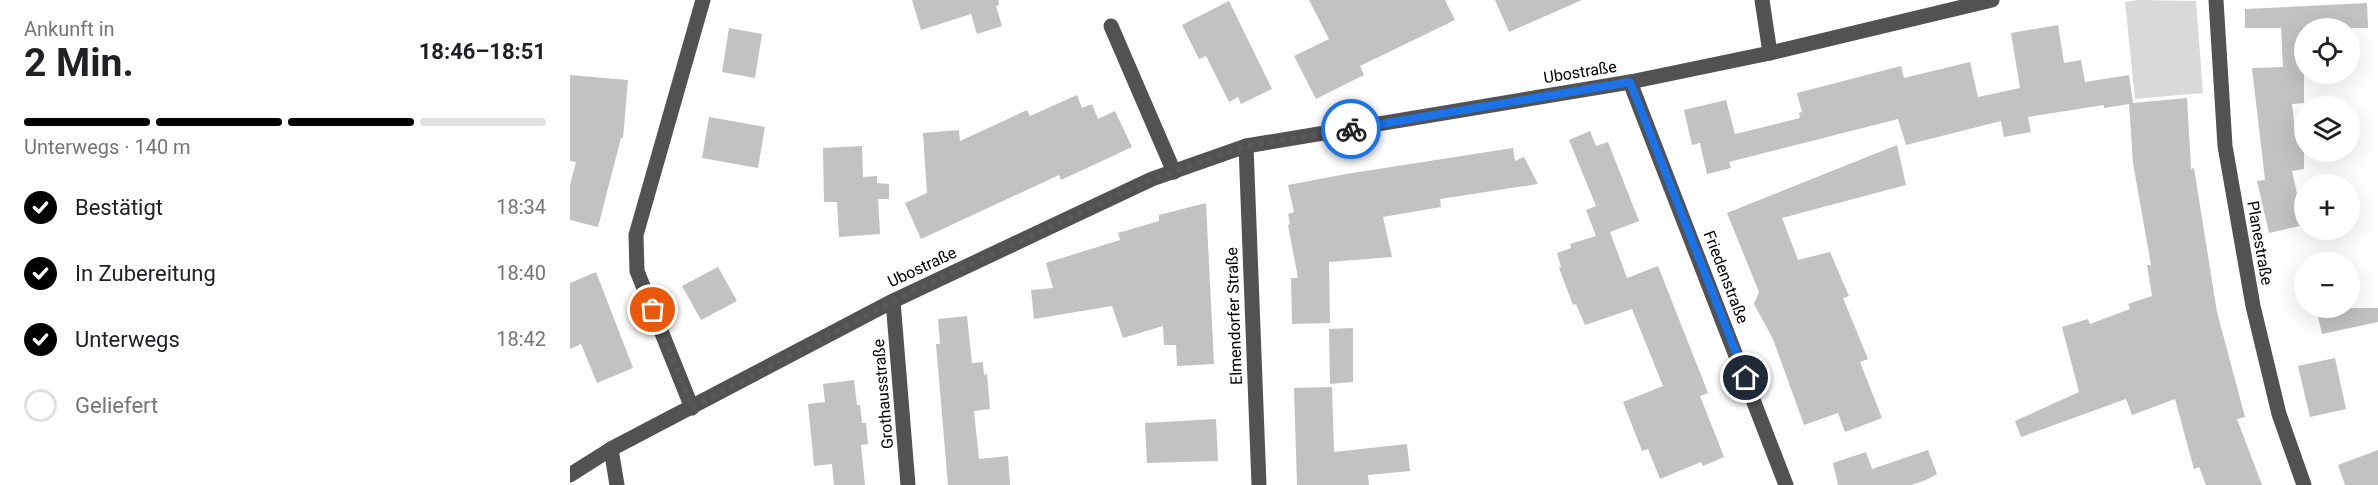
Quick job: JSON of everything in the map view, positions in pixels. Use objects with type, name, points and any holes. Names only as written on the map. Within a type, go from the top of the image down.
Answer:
[{"type":"street","points":[[692,408],[637,271],[636,236],[703,0]]},
{"type":"street","points":[[1762,0],[1770,53]]},
{"type":"street","name":"Ubostraße","points":[[570,475],[611,449],[893,301],[1152,179],[1246,146],[1630,82],[1770,53],[1992,0]]},
{"type":"street","name":"Planestraße","points":[[2216,0],[2225,146],[2251,295],[2279,414],[2304,485]]},
{"type":"street","points":[[1111,26],[1174,172]]},
{"type":"street","name":"Friedenstraße","points":[[1630,82],[1786,485]]},
{"type":"street","name":"Elmendorfer Straße","points":[[1246,146],[1259,485]]},
{"type":"street","name":"Grothausstraße","points":[[893,301],[908,485]]},
{"type":"street","points":[[611,449],[616,485]]},
{"type":"shaded area","points":[[2139,0],[2196,1],[2203,93],[2135,99],[2125,2]]},
{"type":"building","points":[[912,0],[998,0],[999,5],[996,6],[1002,26],[977,34],[971,14],[921,30]]},
{"type":"building","points":[[1309,0],[1445,0],[1455,20],[1360,66],[1364,75],[1316,99],[1294,56],[1329,39]]},
{"type":"building","points":[[1495,0],[1582,0],[1509,32]]},
{"type":"building","points":[[1229,1],[1272,89],[1241,104],[1238,97],[1229,102],[1206,56],[1199,59],[1182,25]]},
{"type":"building","points":[[2367,3],[2368,28],[2360,28],[2360,18],[2294,18],[2294,84],[2304,84],[2304,96],[2294,96],[2294,104],[2292,104],[2294,162],[2304,162],[2304,169],[2292,171],[2294,227],[2269,233],[2257,181],[2265,180],[2252,68],[2283,67],[2281,28],[2245,28],[2245,9]]},
{"type":"building","points":[[2058,25],[2064,63],[2081,60],[2085,82],[2129,75],[2133,103],[2187,98],[2191,169],[2194,168],[2217,312],[2245,417],[2237,419],[2262,485],[2206,485],[2199,467],[2194,469],[2175,399],[2132,415],[2126,399],[2021,437],[2015,421],[2079,392],[2062,327],[2088,319],[2090,324],[2130,309],[2128,304],[2152,296],[2147,265],[2151,265],[2133,163],[2129,104],[2104,108],[2104,105],[2028,117],[2031,132],[2004,137],[2001,121],[1906,145],[1898,119],[1729,162],[1731,168],[1707,174],[1700,143],[1692,145],[1684,110],[1726,100],[1735,134],[1800,118],[1799,113],[1802,112],[1797,93],[1901,66],[1904,78],[1970,62],[1978,97],[2020,88],[2011,33]]},
{"type":"building","points":[[729,28],[762,34],[755,78],[722,72]]},
{"type":"building","points":[[570,75],[628,80],[623,138],[621,138],[598,227],[570,220],[570,185],[576,162],[570,161]]},
{"type":"building","points":[[1077,95],[1082,108],[1092,104],[1098,119],[1115,111],[1132,147],[1061,180],[1059,175],[921,239],[905,203],[927,193],[923,133],[959,130],[960,141],[1027,110],[1030,116]]},
{"type":"building","points":[[709,117],[765,127],[758,168],[702,158]]},
{"type":"building","points":[[1590,131],[1596,146],[1608,142],[1639,221],[1610,232],[1627,278],[1658,266],[1708,393],[1700,396],[1724,457],[1703,466],[1701,462],[1660,479],[1648,449],[1642,451],[1623,402],[1663,386],[1632,309],[1585,325],[1576,304],[1573,305],[1559,268],[1561,267],[1557,253],[1571,248],[1570,244],[1596,236],[1586,210],[1596,206],[1569,140]]},
{"type":"building","points":[[1897,145],[1906,185],[1782,218],[1798,260],[1830,252],[1849,296],[1843,298],[1868,359],[1860,362],[1882,418],[1845,432],[1838,413],[1804,425],[1773,339],[1754,304],[1759,292],[1727,213]]},
{"type":"building","points":[[862,146],[863,177],[877,176],[877,183],[889,184],[889,199],[878,199],[880,234],[839,237],[837,202],[824,202],[823,148]]},
{"type":"building","points":[[1513,148],[1515,161],[1524,157],[1538,184],[1440,199],[1441,207],[1383,217],[1392,257],[1329,262],[1330,323],[1292,324],[1291,278],[1298,278],[1288,225],[1290,224],[1288,214],[1294,212],[1288,185]]},
{"type":"building","points":[[1206,203],[1214,364],[1177,366],[1176,345],[1164,345],[1163,326],[1123,338],[1112,306],[1034,319],[1031,290],[1053,288],[1046,263],[1120,240],[1118,233],[1159,221],[1159,215]]},
{"type":"building","points":[[718,267],[737,301],[701,320],[682,286]]},
{"type":"building","points":[[596,272],[633,368],[597,383],[581,344],[570,349],[570,283]]},
{"type":"building","points":[[2360,308],[2378,308],[2378,322],[2322,334],[2318,318],[2360,318]]},
{"type":"building","points":[[967,316],[972,363],[983,362],[984,375],[987,374],[990,409],[974,411],[979,459],[1008,456],[1010,485],[948,485],[936,344],[940,344],[938,319]]},
{"type":"building","points":[[1353,328],[1353,382],[1330,384],[1329,329]]},
{"type":"building","points":[[2335,358],[2346,409],[2310,417],[2298,366]]},
{"type":"building","points":[[854,380],[862,423],[866,423],[868,444],[861,445],[865,485],[834,485],[832,464],[814,466],[808,404],[825,402],[823,384]]},
{"type":"building","points":[[1332,387],[1334,452],[1407,444],[1410,471],[1368,475],[1369,485],[1297,485],[1294,388]]},
{"type":"building","points":[[1216,419],[1218,461],[1147,463],[1145,423]]},
{"type":"building","points":[[1928,450],[1937,474],[1926,480],[1911,485],[1838,485],[1833,463],[1866,452],[1872,469]]},
{"type":"building","points":[[2378,450],[2378,485],[2345,485],[2338,465]]},
{"type":"way so far","points":[[653,310],[692,408],[893,301],[1152,179],[1246,146],[1351,129]]},
{"type":"route","points":[[1351,129],[1630,82],[1746,378]]}]
